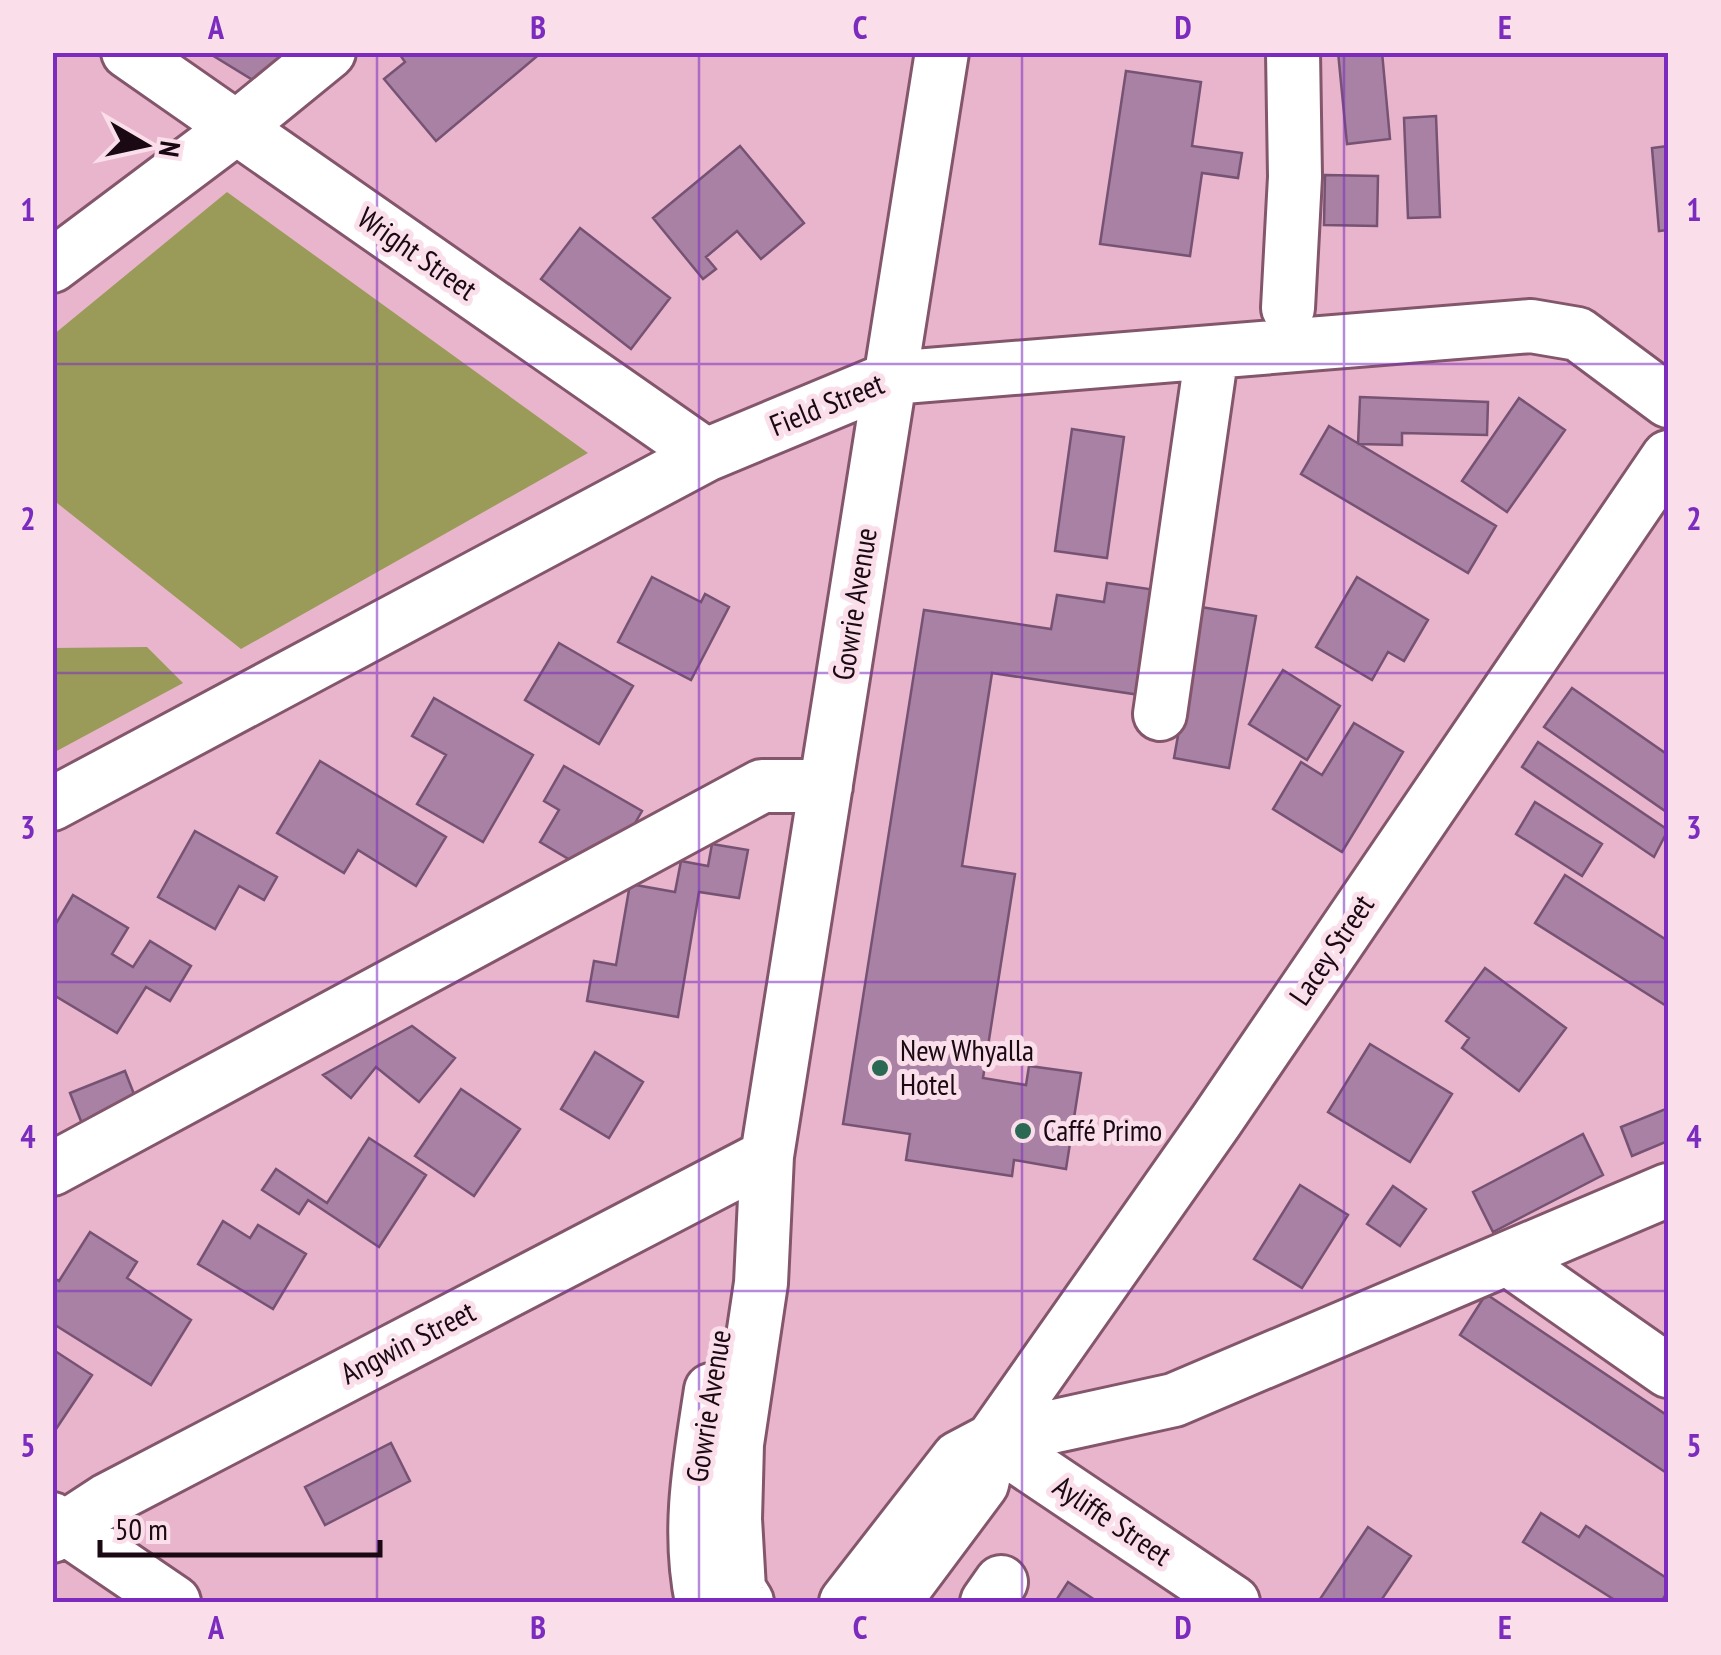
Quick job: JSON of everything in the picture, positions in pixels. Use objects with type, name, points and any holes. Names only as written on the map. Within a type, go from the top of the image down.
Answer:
[{"type":"street","name":"Wright Street","points":[[128,52],[706,455]]},
{"type":"street","points":[[52,266],[236,128],[328,52]]},
{"type":"street","name":"Gowrie Avenue","points":[[747,1602],[739,1588],[735,1519],[737,1444],[761,1283],[768,1156],[942,52]]},
{"type":"street","points":[[1288,308],[1294,177],[1293,52]]},
{"type":"street","name":"Field Street","points":[[52,804],[706,455],[892,378],[1532,326],[1578,334],[1668,401]]},
{"type":"street","points":[[1160,714],[1212,352]]},
{"type":"street","name":"Lacey Street","points":[[894,1602],[982,1484],[992,1440],[1216,1121],[1668,457]]},
{"type":"street","points":[[52,1169],[762,786],[826,786]]},
{"type":"street","name":"Gowrie Avenue","points":[[702,1602],[694,1567],[694,1494],[732,1262],[768,1156]]},
{"type":"street","name":"Angwin Street","points":[[57,1528],[768,1156]]},
{"type":"street","points":[[992,1440],[1174,1400],[1668,1190]]},
{"type":"street","points":[[1508,1259],[1668,1371]]},
{"type":"street","name":"Lacey Street","points":[[846,1602],[958,1458],[992,1440]]},
{"type":"street","name":"Ayliffe Street","points":[[992,1440],[1233,1602]]},
{"type":"street","points":[[57,1528],[174,1602]]},
{"type":"shaded area","points":[[227,192],[588,453],[241,649],[52,499],[53,335]]},
{"type":"shaded area","points":[[147,647],[183,683],[53,753],[53,648]]},
{"type":"building","points":[[207,52],[283,52],[264,87]]},
{"type":"building","points":[[398,52],[542,52],[436,141],[384,79],[405,62]]},
{"type":"building","points":[[1338,52],[1382,52],[1390,139],[1347,144]]},
{"type":"building","points":[[1126,71],[1201,82],[1192,146],[1242,153],[1238,178],[1202,173],[1190,256],[1100,244]]},
{"type":"building","points":[[1436,116],[1440,217],[1408,218],[1404,118]]},
{"type":"building","points":[[740,146],[804,223],[761,259],[737,231],[706,257],[716,269],[703,279],[653,218]]},
{"type":"building","points":[[1668,146],[1668,230],[1659,231],[1652,148]]},
{"type":"building","points":[[1325,175],[1378,176],[1377,226],[1324,225]]},
{"type":"building","points":[[580,228],[670,298],[631,349],[541,279]]},
{"type":"building","points":[[1360,397],[1488,402],[1487,435],[1402,433],[1402,445],[1358,444]]},
{"type":"building","points":[[1519,398],[1565,430],[1507,512],[1462,481]]},
{"type":"building","points":[[1329,426],[1496,526],[1468,573],[1301,474]]},
{"type":"building","points":[[1072,429],[1124,437],[1107,558],[1055,551]]},
{"type":"building","points":[[652,577],[701,602],[705,594],[729,607],[691,680],[618,642]]},
{"type":"building","points":[[1357,577],[1428,620],[1404,661],[1388,652],[1372,680],[1316,647]]},
{"type":"building","points":[[1107,583],[1156,590],[1140,695],[992,673],[962,866],[1015,874],[983,1078],[1026,1085],[1029,1066],[1081,1073],[1066,1169],[1014,1160],[1012,1176],[906,1160],[910,1134],[843,1124],[924,610],[1051,629],[1057,595],[1104,602]]},
{"type":"building","points":[[1201,607],[1256,616],[1229,768],[1174,758]]},
{"type":"building","points":[[559,643],[633,686],[599,744],[525,700]]},
{"type":"building","points":[[1283,670],[1340,706],[1307,760],[1249,724]]},
{"type":"building","points":[[1572,688],[1668,755],[1668,813],[1544,727]]},
{"type":"building","points":[[434,698],[533,755],[483,842],[417,804],[446,755],[412,736]]},
{"type":"building","points":[[1354,723],[1403,752],[1342,852],[1273,809],[1301,762],[1322,775]]},
{"type":"building","points":[[1538,742],[1668,830],[1654,857],[1522,767]]},
{"type":"building","points":[[320,761],[446,837],[416,886],[358,850],[344,873],[277,833]]},
{"type":"building","points":[[564,766],[642,811],[615,858],[594,846],[582,867],[540,842],[559,810],[544,801]]},
{"type":"building","points":[[1535,802],[1602,844],[1582,876],[1516,834]]},
{"type":"building","points":[[195,831],[277,877],[264,900],[239,886],[215,929],[158,897]]},
{"type":"building","points":[[712,844],[748,850],[739,898],[699,892],[678,1017],[587,1001],[594,961],[616,965],[630,884],[675,892],[681,861],[708,866]]},
{"type":"building","points":[[1565,875],[1668,941],[1668,1007],[1535,923]]},
{"type":"building","points":[[73,895],[128,928],[112,954],[133,967],[150,941],[191,966],[170,1001],[146,987],[117,1033],[52,994],[52,930]]},
{"type":"building","points":[[1485,968],[1566,1028],[1519,1091],[1462,1048],[1469,1038],[1446,1021]]},
{"type":"building","points":[[412,1026],[455,1058],[419,1102],[376,1067],[351,1098],[323,1075]]},
{"type":"building","points":[[1370,1044],[1452,1094],[1410,1162],[1328,1112]]},
{"type":"building","points":[[595,1052],[643,1082],[609,1138],[561,1109]]},
{"type":"building","points":[[125,1071],[141,1112],[86,1134],[70,1093]]},
{"type":"building","points":[[461,1089],[520,1129],[474,1196],[415,1156]]},
{"type":"building","points":[[1668,1108],[1668,1141],[1632,1156],[1621,1127]]},
{"type":"building","points":[[1583,1134],[1603,1175],[1493,1232],[1473,1192]]},
{"type":"building","points":[[369,1138],[426,1175],[379,1247],[308,1200],[299,1214],[262,1190],[276,1169],[327,1203]]},
{"type":"building","points":[[1300,1185],[1348,1215],[1302,1288],[1254,1259]]},
{"type":"building","points":[[1393,1186],[1426,1209],[1400,1246],[1367,1224]]},
{"type":"building","points":[[223,1221],[250,1238],[258,1225],[306,1254],[273,1309],[198,1264]]},
{"type":"building","points":[[90,1232],[137,1262],[127,1278],[191,1320],[151,1385],[52,1323],[52,1277],[59,1281]]},
{"type":"building","points":[[1486,1294],[1668,1416],[1668,1474],[1460,1335]]},
{"type":"building","points":[[52,1349],[92,1375],[52,1435]]},
{"type":"building","points":[[391,1443],[410,1481],[325,1525],[305,1487]]},
{"type":"building","points":[[1541,1513],[1579,1537],[1586,1526],[1668,1579],[1668,1591],[1661,1602],[1618,1602],[1523,1542]]},
{"type":"building","points":[[1368,1527],[1411,1556],[1380,1602],[1320,1599]]},
{"type":"building","points":[[1068,1582],[1098,1602],[1055,1602]]},
{"type":"place","name":"New Whyalla Hotel","points":[[880,1068]]},
{"type":"place","name":"Caffé Primo","points":[[1023,1131]]}]
